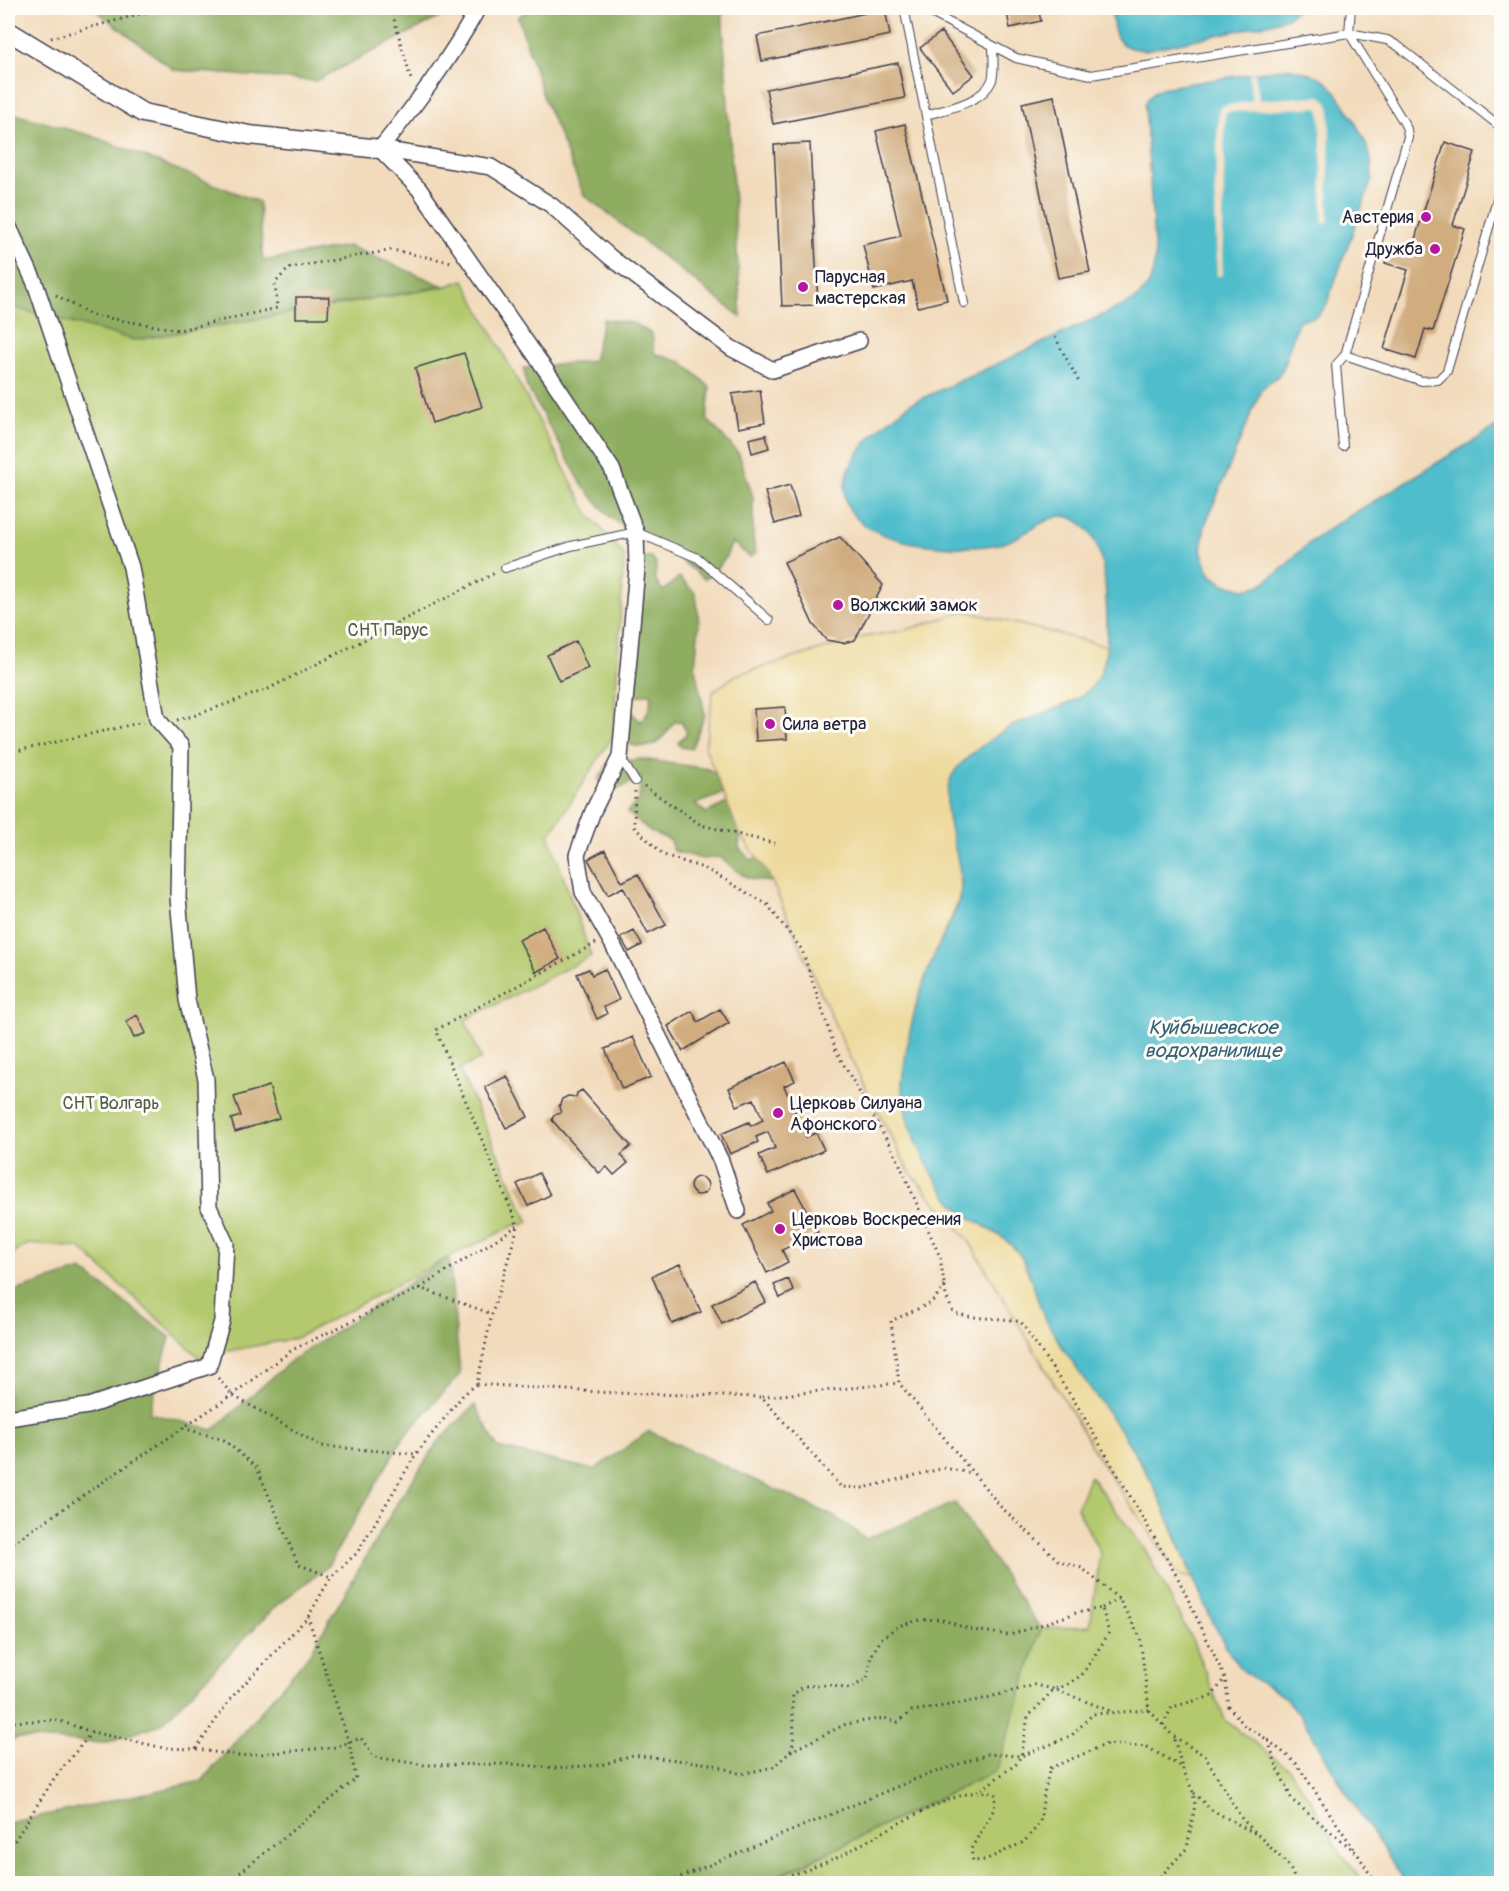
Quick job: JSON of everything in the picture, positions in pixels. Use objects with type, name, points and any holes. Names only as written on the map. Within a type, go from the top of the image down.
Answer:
[{"type":"street","points":[[380,149],[417,102],[466,31],[478,8]]},
{"type":"street","points":[[8,31],[143,113],[249,135],[380,149],[491,167],[551,205],[610,257],[731,348],[773,370],[859,341]]},
{"type":"street","points":[[380,149],[419,189],[476,268],[612,469],[636,532],[637,569],[620,757],[593,811],[577,855],[583,892],[721,1161],[738,1211]]},
{"type":"street","points":[[8,225],[35,283],[131,567],[157,719],[181,746],[178,897],[188,1000],[206,1079],[209,1208],[226,1244],[222,1321],[209,1366],[88,1406],[8,1418]]},
{"type":"lane","points":[[904,8],[964,303]]},
{"type":"lane","points":[[922,8],[1016,58],[1091,75],[1349,33],[1387,40],[1398,46],[1502,129]]},
{"type":"lane","points":[[1343,446],[1336,365],[1345,356],[1408,137],[1403,121],[1349,33],[1351,8]]},
{"type":"lane","points":[[926,114],[963,105],[979,95],[992,81],[993,46]]},
{"type":"lane","points":[[1345,356],[1422,381],[1438,380],[1447,371],[1502,183]]},
{"type":"lane","points":[[506,568],[572,546],[636,532],[698,558],[769,620]]},
{"type":"lane","points":[[620,757],[635,781]]},
{"type":"path","points":[[29,44],[162,8]]},
{"type":"path","points":[[391,8],[417,102]]},
{"type":"path","points":[[35,283],[91,315],[179,330],[277,308],[275,283],[289,268],[392,250],[476,268]]},
{"type":"path","points":[[1055,337],[1079,381]]},
{"type":"path","points":[[8,753],[157,719],[180,720],[268,689],[506,568]]},
{"type":"path","points":[[635,781],[701,825],[777,844]]},
{"type":"path","points":[[635,781],[634,827],[664,855],[706,869],[767,904],[802,950],[837,1051],[897,1158],[940,1257],[946,1296],[953,1312],[969,1318],[1006,1318],[1021,1322],[1077,1405],[1179,1580],[1225,1678],[1229,1707],[1245,1726],[1268,1740],[1296,1763],[1376,1884]]},
{"type":"path","points":[[196,1749],[231,1698],[308,1617],[331,1577],[357,1552],[416,1454],[463,1395],[477,1384],[492,1314],[518,1226],[436,1030],[608,937]]},
{"type":"path","points":[[8,1546],[232,1395],[292,1350],[420,1288],[518,1226]]},
{"type":"path","points":[[945,1286],[931,1303],[891,1321],[899,1383],[1001,1507],[1059,1561],[1082,1568],[1119,1599],[1140,1636],[1149,1710],[1173,1736],[1205,1756],[1242,1819],[1289,1866],[1297,1884]]},
{"type":"path","points":[[420,1288],[492,1314]]},
{"type":"path","points":[[209,1366],[232,1395],[321,1446],[416,1454]]},
{"type":"path","points":[[477,1384],[613,1393],[762,1397],[899,1383]]},
{"type":"path","points":[[762,1397],[841,1487],[864,1488],[944,1468],[974,1473]]},
{"type":"path","points":[[183,1428],[224,1440],[257,1468],[298,1564],[331,1577]]},
{"type":"path","points":[[791,1751],[795,1733],[791,1711],[793,1695],[804,1686],[828,1685],[849,1689],[867,1679],[871,1656],[882,1638],[898,1626],[920,1620],[940,1619],[972,1630],[1010,1635],[1076,1613],[1102,1608],[1119,1599]]},
{"type":"path","points":[[978,1792],[1016,1764],[1021,1756],[1028,1717],[1054,1689],[1065,1686],[1082,1675],[1101,1648],[1109,1633],[1102,1608]]},
{"type":"path","points":[[226,1884],[356,1779],[349,1743],[308,1617]]},
{"type":"path","points":[[1163,1725],[1172,1707],[1212,1696],[1225,1678]]},
{"type":"path","points":[[8,1722],[57,1720],[92,1732],[164,1748],[196,1749],[239,1756],[336,1747],[361,1738],[374,1757],[425,1765],[513,1764],[553,1768],[601,1765],[633,1755],[711,1764],[741,1774],[773,1767],[791,1751],[846,1724],[884,1718],[898,1722],[912,1711],[975,1701],[1035,1685],[1054,1689],[1113,1712]]},
{"type":"path","points":[[664,1884],[918,1778],[988,1754],[1021,1756],[1071,1735],[1093,1714],[1149,1710]]},
{"type":"path","points":[[8,1851],[55,1777],[92,1732]]},
{"type":"path","points":[[1151,1884],[1187,1848],[1195,1805],[1193,1792],[1182,1767],[1173,1736]]},
{"type":"path","points":[[1268,1740],[1292,1800],[1357,1853]]},
{"type":"path","points":[[769,1884],[837,1857],[928,1807],[978,1792],[990,1791],[996,1795],[994,1809],[971,1849],[973,1861],[985,1860],[1024,1842],[1040,1823],[1050,1768],[1107,1744],[1147,1747],[1182,1767]]},
{"type":"path","points":[[1193,1792],[1210,1809],[1260,1837]]},
{"type":"green space","points":[[93,8],[450,8],[448,13],[315,81],[174,70]]},
{"type":"green space","points":[[531,8],[722,8],[741,317],[584,195],[544,99],[518,17]]},
{"type":"green space","points":[[8,112],[92,136],[259,202],[263,261],[349,246],[444,286],[135,340],[8,306]]},
{"type":"green space","name":"СНТ Парус","points":[[464,280],[588,513],[624,555],[613,736],[549,836],[591,956],[465,1020],[481,1059],[459,1069],[529,1222],[522,1225],[519,1223],[449,1257],[296,1338],[199,1357],[80,1248],[28,1244],[8,1257],[8,306],[135,340],[444,287]]},
{"type":"green space","points":[[603,319],[633,323],[652,334],[654,353],[682,362],[710,387],[707,419],[739,454],[753,497],[753,539],[756,553],[750,557],[732,542],[725,559],[705,579],[669,551],[647,543],[610,517],[583,486],[526,385],[524,368],[593,361]]},
{"type":"green space","points":[[649,556],[656,563],[655,580],[663,591],[679,577],[696,594],[699,623],[695,668],[705,715],[691,749],[681,747],[678,743],[687,733],[681,721],[674,722],[659,741],[642,747],[625,743],[619,724],[632,713],[641,722],[650,708],[651,693],[632,697],[630,562]]},
{"type":"green space","points":[[642,759],[708,769],[733,785],[720,795],[695,804],[706,813],[736,799],[742,811],[739,848],[750,859],[767,858],[789,882],[758,881],[744,876],[720,857],[703,859],[673,851],[670,840],[651,832],[627,812],[639,800],[641,777],[611,793],[598,780],[610,762]]},
{"type":"green space","points":[[449,1257],[460,1374],[403,1438],[327,1567],[277,1605],[161,1724],[104,1743],[16,1738],[8,1743],[8,1293],[82,1270],[170,1337],[149,1413],[213,1430],[293,1359]]},
{"type":"green space","points":[[475,1405],[498,1448],[594,1470],[649,1431],[837,1518],[866,1539],[955,1503],[1041,1629],[996,1771],[764,1883],[8,1883],[8,1823],[202,1781],[311,1652],[399,1500],[439,1441]]},
{"type":"green space","points":[[1090,1476],[1146,1551],[1193,1642],[1225,1720],[1289,1769],[1313,1803],[1335,1845],[1364,1883],[764,1884],[996,1771],[1041,1629],[1090,1626],[1100,1553],[1077,1508]]},
{"type":"sand","points":[[965,611],[1107,646],[1099,676],[1094,685],[1081,697],[1015,727],[968,757],[961,890],[915,1007],[954,1204],[968,1216],[1006,1240],[1021,1256],[1058,1341],[1124,1435],[1153,1484],[1193,1578],[1179,1575],[1101,1462],[969,1241],[909,1171],[848,1054],[768,873],[738,831],[705,747],[713,692],[736,675],[864,637],[906,630]]},
{"type":"water","points":[[1111,8],[1298,8],[1288,17],[1272,23],[1146,50],[1127,47],[1121,43],[1115,33]]},
{"type":"water","name":"Куйбышевское водохранилище","points":[[1287,68],[1310,73],[1323,79],[1336,93],[1351,114],[1367,148],[1372,179],[1326,306],[1315,317],[1298,321],[1283,368],[1277,377],[1261,390],[1205,525],[1201,550],[1209,573],[1224,584],[1244,589],[1259,586],[1281,570],[1309,543],[1338,523],[1501,424],[1501,1883],[1406,1883],[1292,1705],[1238,1665],[1219,1634],[1198,1591],[1151,1481],[1127,1440],[1058,1341],[1046,1320],[1020,1255],[1008,1242],[964,1213],[942,1189],[923,1156],[908,1121],[902,1089],[908,1039],[919,996],[935,953],[955,913],[960,896],[958,861],[948,819],[947,791],[951,778],[963,762],[994,737],[1021,722],[1068,704],[1079,698],[1097,681],[1106,651],[1106,589],[1098,549],[1089,532],[1078,521],[1064,516],[1056,517],[1008,542],[979,547],[924,545],[896,539],[871,529],[853,515],[845,495],[849,470],[867,441],[910,404],[1133,301],[1144,291],[1152,276],[1155,256],[1145,105],[1151,95],[1161,88]]},
{"type":"pier","points":[[1255,73],[1259,100],[1321,96],[1328,102],[1330,109],[1328,222],[1323,223],[1320,111],[1317,107],[1225,112],[1222,275],[1217,276],[1215,190],[1219,110],[1222,106],[1252,101],[1249,74]]},
{"type":"building","points":[[1006,8],[1038,8],[1041,21],[1010,28]]},
{"type":"building","points":[[885,9],[890,35],[762,61],[757,36]]},
{"type":"building","points":[[941,32],[974,75],[953,91],[920,48]]},
{"type":"building","points":[[898,63],[905,98],[773,124],[766,89]]},
{"type":"building","points":[[1054,96],[1090,272],[1058,278],[1022,103]]},
{"type":"building","points":[[905,124],[947,300],[918,307],[912,281],[874,290],[863,245],[901,236],[876,131]]},
{"type":"building","name":"Дружба","points":[[1445,142],[1475,152],[1453,225],[1465,229],[1433,331],[1425,329],[1416,359],[1384,349],[1408,270],[1385,263],[1390,246],[1411,252]]},
{"type":"building","points":[[810,143],[818,305],[782,306],[774,145]]},
{"type":"building","points":[[296,297],[329,297],[328,318],[296,318]]},
{"type":"building","points":[[464,353],[482,407],[432,423],[415,368]]},
{"type":"building","points":[[760,390],[765,423],[738,428],[732,394]]},
{"type":"building","points":[[766,435],[769,448],[752,453],[749,439]]},
{"type":"building","points":[[790,485],[799,516],[775,524],[765,492]]},
{"type":"building","name":"Волжский замок","points":[[840,537],[883,585],[855,640],[843,643],[826,640],[813,624],[784,562]]},
{"type":"building","points":[[576,641],[588,668],[559,681],[547,655]]},
{"type":"building","name":"Сила ветра","points":[[785,707],[787,739],[756,741],[754,709]]},
{"type":"building","points":[[605,850],[622,882],[638,874],[666,925],[648,934],[623,887],[608,895],[588,859]]},
{"type":"building","points":[[543,927],[560,959],[536,972],[519,940]]},
{"type":"building","points":[[634,931],[642,945],[629,952],[621,938]]},
{"type":"building","points":[[589,969],[592,975],[605,969],[619,1000],[604,1007],[607,1014],[597,1019],[577,974]]},
{"type":"building","points":[[720,1009],[729,1023],[683,1051],[668,1026],[692,1011],[698,1022]]},
{"type":"building","points":[[137,1015],[146,1033],[134,1038],[126,1021]]},
{"type":"building","points":[[633,1037],[651,1077],[622,1089],[605,1049]]},
{"type":"building","name":"Церковь Силуана Афонского","points":[[786,1062],[795,1081],[784,1086],[806,1137],[816,1133],[824,1150],[768,1175],[759,1155],[775,1148],[768,1132],[756,1137],[758,1142],[730,1154],[721,1134],[749,1122],[751,1126],[763,1120],[754,1099],[737,1106],[729,1088]]},
{"type":"building","points":[[507,1076],[528,1117],[506,1128],[485,1087]]},
{"type":"building","points":[[269,1086],[279,1118],[235,1132],[231,1119],[241,1116],[234,1097]]},
{"type":"building","points":[[582,1090],[631,1146],[621,1155],[628,1163],[614,1175],[607,1167],[599,1173],[552,1120],[554,1115],[561,1113],[559,1107],[562,1099],[568,1096],[576,1097],[577,1093]]},
{"type":"building","points":[[539,1173],[550,1195],[528,1206],[517,1184]]},
{"type":"building","points":[[699,1177],[705,1180],[708,1186],[705,1192],[699,1195],[693,1192],[690,1186],[693,1180]]},
{"type":"building","name":"Церковь Воскресения Христова","points":[[795,1189],[818,1232],[782,1250],[788,1262],[767,1273],[743,1225],[771,1211],[767,1203]]},
{"type":"building","points":[[680,1264],[701,1312],[672,1324],[652,1276]]},
{"type":"building","points":[[788,1279],[794,1291],[780,1298],[774,1285]]},
{"type":"building","points":[[755,1282],[766,1302],[722,1324],[712,1304]]},
{"type":"place","name":"Австерия","points":[[1426,217]]},
{"type":"place","name":"Дружба","points":[[1435,249]]},
{"type":"place","name":"Парусная мастерская","points":[[803,287]]},
{"type":"place","name":"Волжский замок","points":[[838,605]]},
{"type":"place","name":"Сила ветра","points":[[770,724]]},
{"type":"place","name":"Церковь Силуана Афонского","points":[[778,1113]]},
{"type":"place","name":"Церковь Воскресения Христова","points":[[780,1229]]},
{"type":"park label","name":"СНТ Волгарь","points":[[111,1103]]}]
